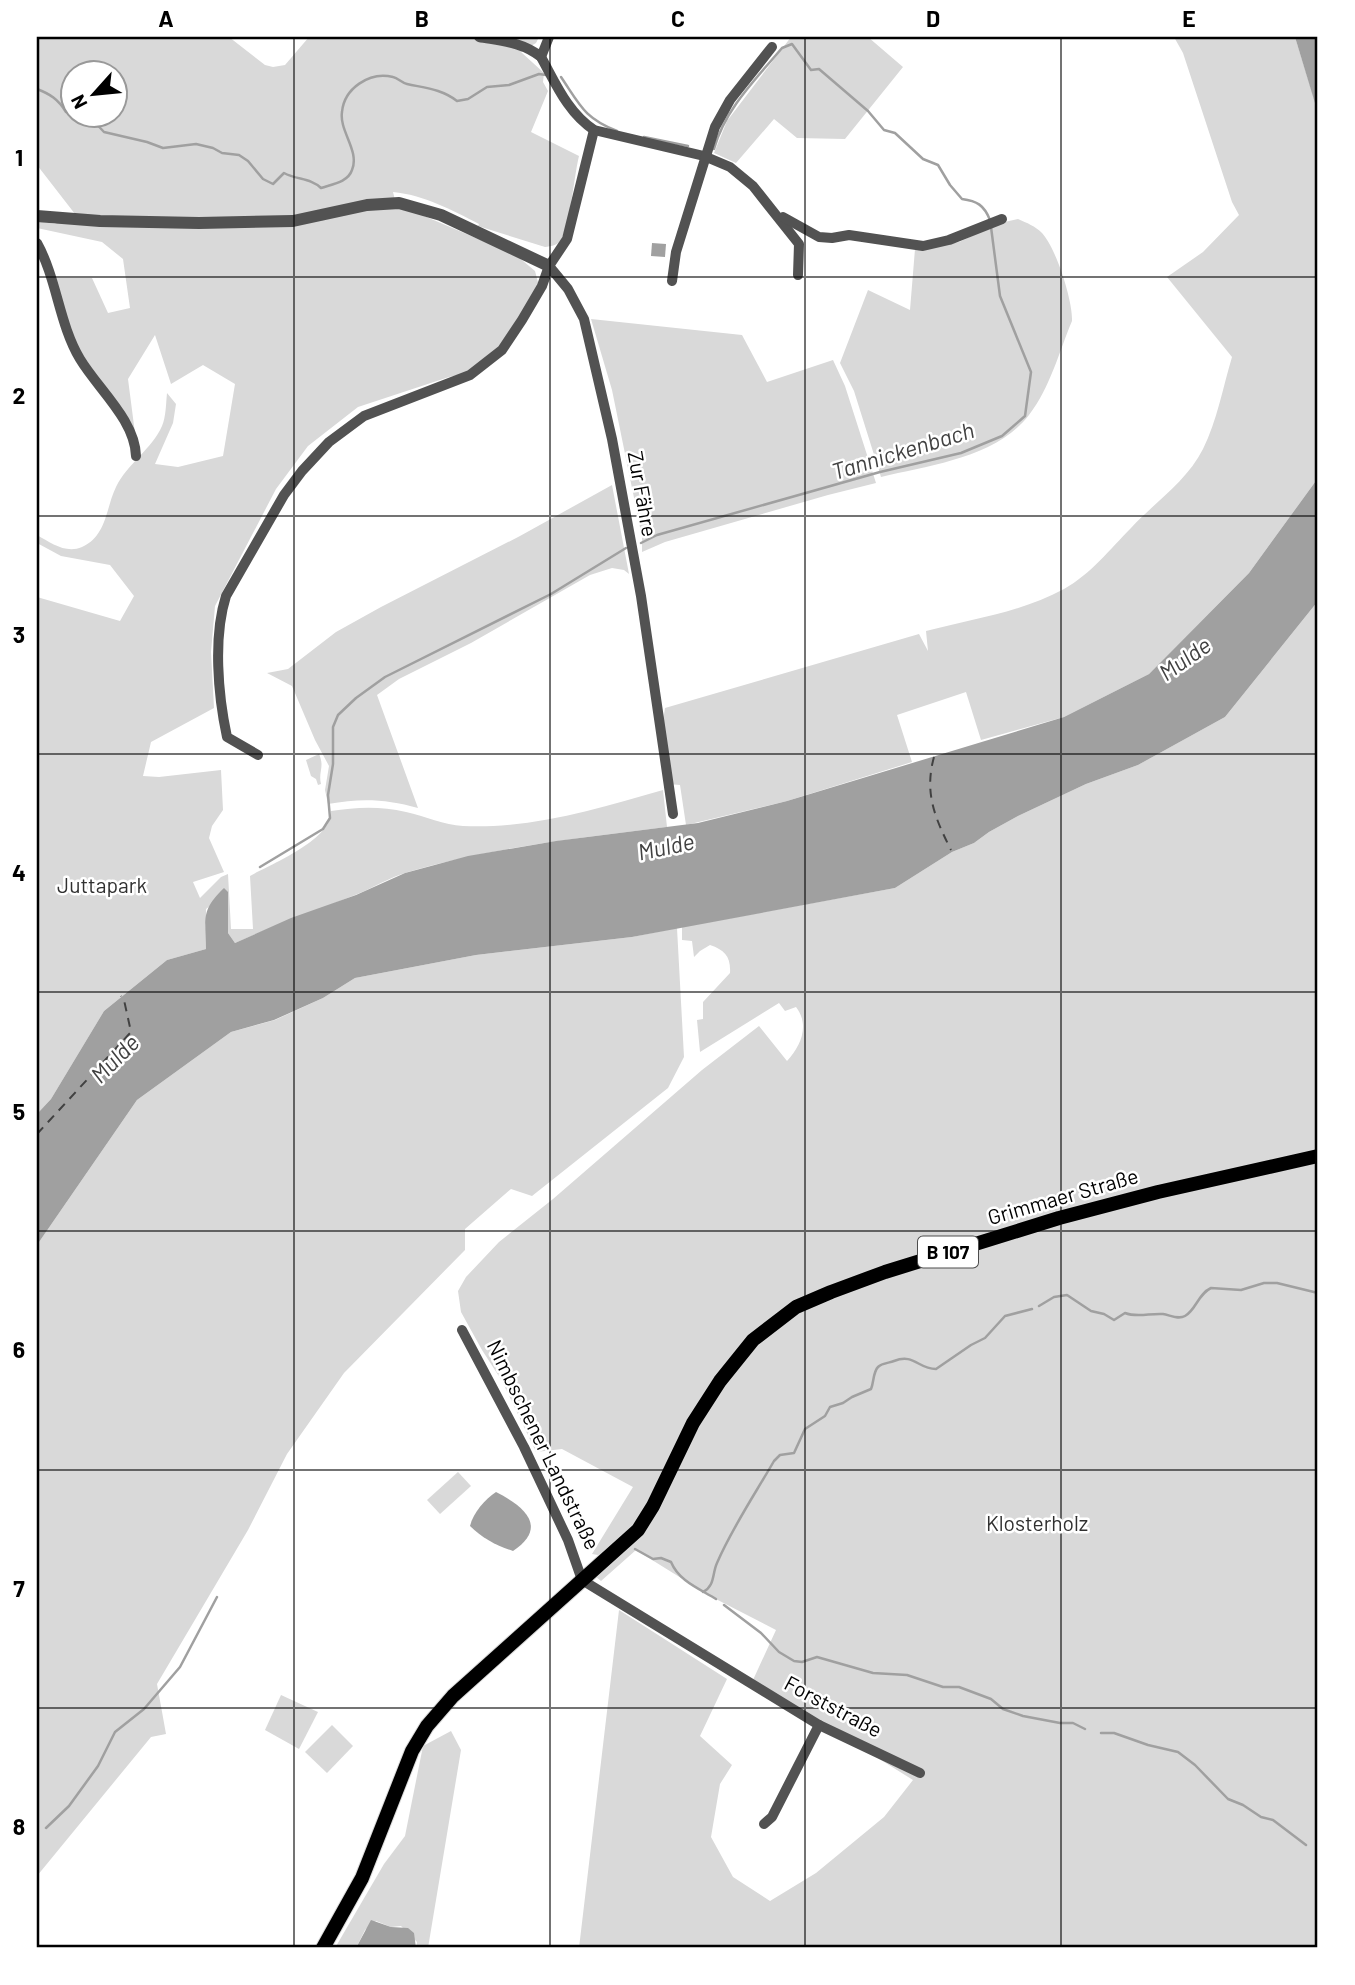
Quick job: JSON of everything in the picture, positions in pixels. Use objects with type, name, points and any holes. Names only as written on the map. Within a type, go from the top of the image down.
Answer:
[{"type":"main road","name":"Grimmaer Straße","points":[[664,1481],[692,1423],[733,1363],[764,1330],[804,1303],[885,1272],[1059,1218],[1158,1192],[1318,1156]]},
{"type":"main road","name":"Nimbschener Landstraße","points":[[323,1948],[362,1878],[404,1768],[427,1726],[453,1696],[642,1525],[664,1481]]},
{"type":"street","points":[[479,37],[522,45],[541,57],[572,111],[594,130],[704,156],[741,175],[776,213],[799,244],[798,275]]},
{"type":"street","points":[[541,57],[549,37]]},
{"type":"street","points":[[673,281],[676,252],[715,127],[730,100],[772,47]]},
{"type":"street","points":[[258,755],[227,737],[219,693],[220,634],[226,596],[268,521],[302,471],[341,431],[364,416],[470,375],[502,350],[542,286],[549,266],[567,239],[594,130]]},
{"type":"street","name":"Zur Fähre","points":[[37,216],[100,221],[279,221],[367,205],[399,204],[441,215],[549,266],[568,289],[584,319],[612,439],[641,596],[673,814]]},
{"type":"street","points":[[776,213],[812,235],[832,238],[849,234],[923,246],[949,240],[995,222]]},
{"type":"street","points":[[799,244],[812,235]]},
{"type":"street","points":[[37,243],[52,278],[75,348],[136,441],[136,456]]},
{"type":"street","name":"Nimbschener Landstraße","points":[[462,1330],[524,1447],[568,1539],[582,1580]]},
{"type":"street","name":"Forststraße","points":[[582,1580],[819,1725],[920,1773]]},
{"type":"street","points":[[764,1824],[772,1817],[819,1725]]},
{"type":"green space","name":"Juttapark","points":[[37,37],[229,37],[265,65],[273,67],[285,65],[309,37],[539,37],[536,43],[521,52],[544,73],[543,82],[548,91],[531,132],[579,156],[566,225],[558,243],[545,247],[478,226],[479,224],[427,200],[393,192],[396,204],[516,255],[535,271],[539,286],[500,350],[469,373],[358,407],[308,446],[276,489],[215,606],[211,652],[214,708],[151,742],[143,776],[159,777],[221,770],[223,810],[212,826],[209,838],[224,872],[193,882],[200,898],[221,877],[228,874],[231,929],[253,929],[250,876],[312,841],[329,821],[331,811],[387,809],[456,825],[489,826],[540,821],[663,790],[667,827],[537,844],[440,863],[401,874],[235,943],[228,933],[228,892],[206,909],[206,949],[167,960],[104,1011],[51,1099],[37,1114],[37,597],[120,621],[134,596],[110,565],[61,556],[37,543],[37,535],[59,547],[70,549],[82,547],[96,536],[105,520],[116,487],[162,426],[167,393],[176,404],[173,423],[155,464],[178,467],[223,456],[235,384],[203,365],[171,384],[155,335],[128,379],[136,441],[81,361],[52,278],[92,278],[108,313],[130,308],[123,259],[102,242],[37,228],[37,221],[55,224],[75,214],[37,165]]},
{"type":"green space","points":[[791,37],[868,37],[903,67],[845,139],[797,138],[774,119],[736,163],[714,153],[727,121]]},
{"type":"green space","points":[[1174,37],[1295,37],[1318,111],[1318,478],[1249,573],[1149,674],[1064,717],[981,740],[966,692],[897,715],[912,762],[787,801],[686,825],[680,785],[668,784],[661,734],[665,708],[919,634],[928,651],[926,631],[979,619],[1048,597],[1074,583],[1092,569],[1140,518],[1180,481],[1196,461],[1212,427],[1232,357],[1167,277],[1203,252],[1239,215],[1232,202],[1183,53]]},
{"type":"green space","points":[[1018,219],[1037,228],[1053,250],[1063,275],[1072,312],[1072,321],[1043,393],[1029,415],[1015,430],[999,441],[961,458],[881,477],[854,391],[840,363],[868,290],[910,310],[915,249],[959,242],[1000,223]]},
{"type":"green space","points":[[591,319],[742,335],[767,382],[833,360],[845,386],[876,483],[665,542],[642,552],[642,537],[612,390]]},
{"type":"green space","points":[[612,485],[629,574],[624,570],[612,568],[590,575],[471,643],[399,679],[377,695],[418,808],[373,800],[328,804],[325,790],[329,766],[292,686],[267,673],[288,669],[336,632]]},
{"type":"green space","points":[[1318,601],[1318,1152],[976,1239],[761,1327],[646,1511],[615,1546],[598,1555],[592,1554],[633,1487],[562,1449],[536,1452],[502,1381],[461,1312],[458,1291],[466,1277],[499,1242],[553,1199],[702,1070],[759,1026],[787,1061],[796,1049],[803,1028],[800,1014],[796,1007],[785,1011],[779,1003],[700,1052],[697,1020],[703,1019],[703,1002],[730,973],[729,963],[720,949],[710,945],[694,957],[692,941],[682,940],[682,927],[895,888],[952,852],[974,843],[1018,816],[1086,784],[1138,765],[1225,717]]},
{"type":"green space","points":[[319,754],[321,784],[318,785],[316,779],[311,776],[306,760]]},
{"type":"green space","points":[[677,928],[684,1057],[668,1088],[532,1196],[511,1189],[465,1229],[465,1250],[344,1373],[287,1454],[248,1530],[157,1684],[166,1734],[151,1737],[37,1876],[37,1245],[137,1100],[231,1032],[275,1020],[323,998],[355,978],[476,955],[632,937]]},
{"type":"green space","name":"Klosterholz","points":[[1318,1160],[1318,1948],[579,1948],[619,1610],[727,1679],[700,1736],[732,1765],[720,1784],[711,1837],[733,1877],[770,1901],[816,1873],[884,1817],[913,1780],[753,1680],[776,1630],[710,1596],[636,1550],[601,1581],[596,1577],[683,1450],[724,1383],[767,1334],[816,1302],[1060,1221]]},
{"type":"green space","points":[[458,1472],[471,1486],[440,1514],[427,1500]]},
{"type":"green space","points":[[281,1695],[318,1712],[299,1749],[265,1730]]},
{"type":"green space","points":[[332,1725],[353,1746],[327,1773],[305,1752]]},
{"type":"green space","points":[[451,1731],[461,1750],[428,1948],[416,1948],[417,1942],[401,1926],[391,1927],[376,1921],[365,1930],[356,1948],[335,1948],[384,1864],[405,1836],[423,1746]]},
{"type":"water","points":[[1295,37],[1318,37],[1318,113]]},
{"type":"water","points":[[652,243],[666,244],[665,257],[651,256]]},
{"type":"water","name":"Mulde","points":[[1318,478],[1318,601],[1225,717],[1138,765],[1086,784],[1018,816],[974,843],[952,852],[895,888],[632,937],[476,955],[355,978],[323,998],[274,1020],[231,1032],[137,1100],[37,1245],[37,1114],[51,1099],[104,1011],[167,960],[206,949],[205,923],[208,909],[224,888],[228,892],[228,933],[235,943],[405,873],[468,856],[556,841],[698,823],[787,801],[1064,717],[1149,674],[1249,573]]},
{"type":"water","points":[[496,1492],[516,1504],[529,1518],[529,1534],[513,1551],[490,1541],[470,1526],[480,1507]]},
{"type":"water","points":[[371,1920],[391,1927],[408,1928],[414,1933],[416,1948],[356,1948]]},
{"type":"waterway","name":"Tannickenbach","points":[[714,149],[719,134],[742,95],[782,48],[792,44],[811,70],[819,69],[868,111],[884,130],[895,133],[923,159],[938,165],[962,199],[979,205],[990,220]]},
{"type":"waterway","name":"Tannickenbach","points":[[102,130],[163,148],[196,144],[213,148],[222,153],[239,155],[248,161],[263,179],[273,184],[284,173],[313,182],[321,188],[344,180],[352,170],[352,148],[343,126],[342,112],[347,96],[367,79],[393,77],[405,83],[439,91],[457,101],[468,99],[487,87],[509,85],[539,74],[546,75]]},
{"type":"waterway","name":"Tannickenbach","points":[[561,77],[590,116],[617,131]]},
{"type":"waterway","name":"Tannickenbach","points":[[37,89],[60,104]]},
{"type":"waterway","name":"Tannickenbach","points":[[644,137],[688,146]]},
{"type":"waterway","name":"Tannickenbach","points":[[641,543],[657,535],[880,472],[961,453],[1002,436],[1025,416],[1031,372],[1000,296],[991,227]]},
{"type":"waterway","name":"Tannickenbach","points":[[260,867],[323,829],[330,818],[328,795],[333,764],[333,727],[338,715],[356,698],[385,677],[551,594],[626,548]]},
{"type":"waterway","points":[[1039,1306],[1054,1297],[1067,1295],[1091,1311],[1114,1320],[1125,1313],[1163,1314],[1180,1318],[1189,1313],[1211,1288],[1241,1290],[1264,1283],[1277,1283],[1318,1293]]},
{"type":"waterway","points":[[703,1592],[710,1586],[717,1563],[730,1537],[774,1461],[780,1455],[794,1453],[805,1429],[825,1416],[830,1407],[871,1389],[875,1372],[881,1365],[906,1359],[936,1369],[985,1338],[1005,1316],[1032,1309]]},
{"type":"waterway","points":[[635,1549],[653,1559],[661,1558],[671,1562],[684,1579],[716,1599]]},
{"type":"waterway","points":[[46,1828],[69,1806],[98,1766],[115,1732],[144,1709],[180,1667],[217,1597]]},
{"type":"waterway","points":[[724,1605],[761,1633],[779,1652],[794,1661],[802,1662],[817,1657],[873,1673],[907,1675],[943,1687],[959,1687],[991,1699],[1003,1709],[1023,1716],[1073,1723],[1085,1729]]},
{"type":"waterway","points":[[1101,1733],[1114,1733],[1178,1752],[1195,1765],[1228,1799],[1261,1817],[1273,1820],[1306,1845]]},
{"type":"ferry route","points":[[934,757],[930,782],[933,805],[951,850]]},
{"type":"ferry route","points":[[37,1134],[131,1032],[121,996]]}]
